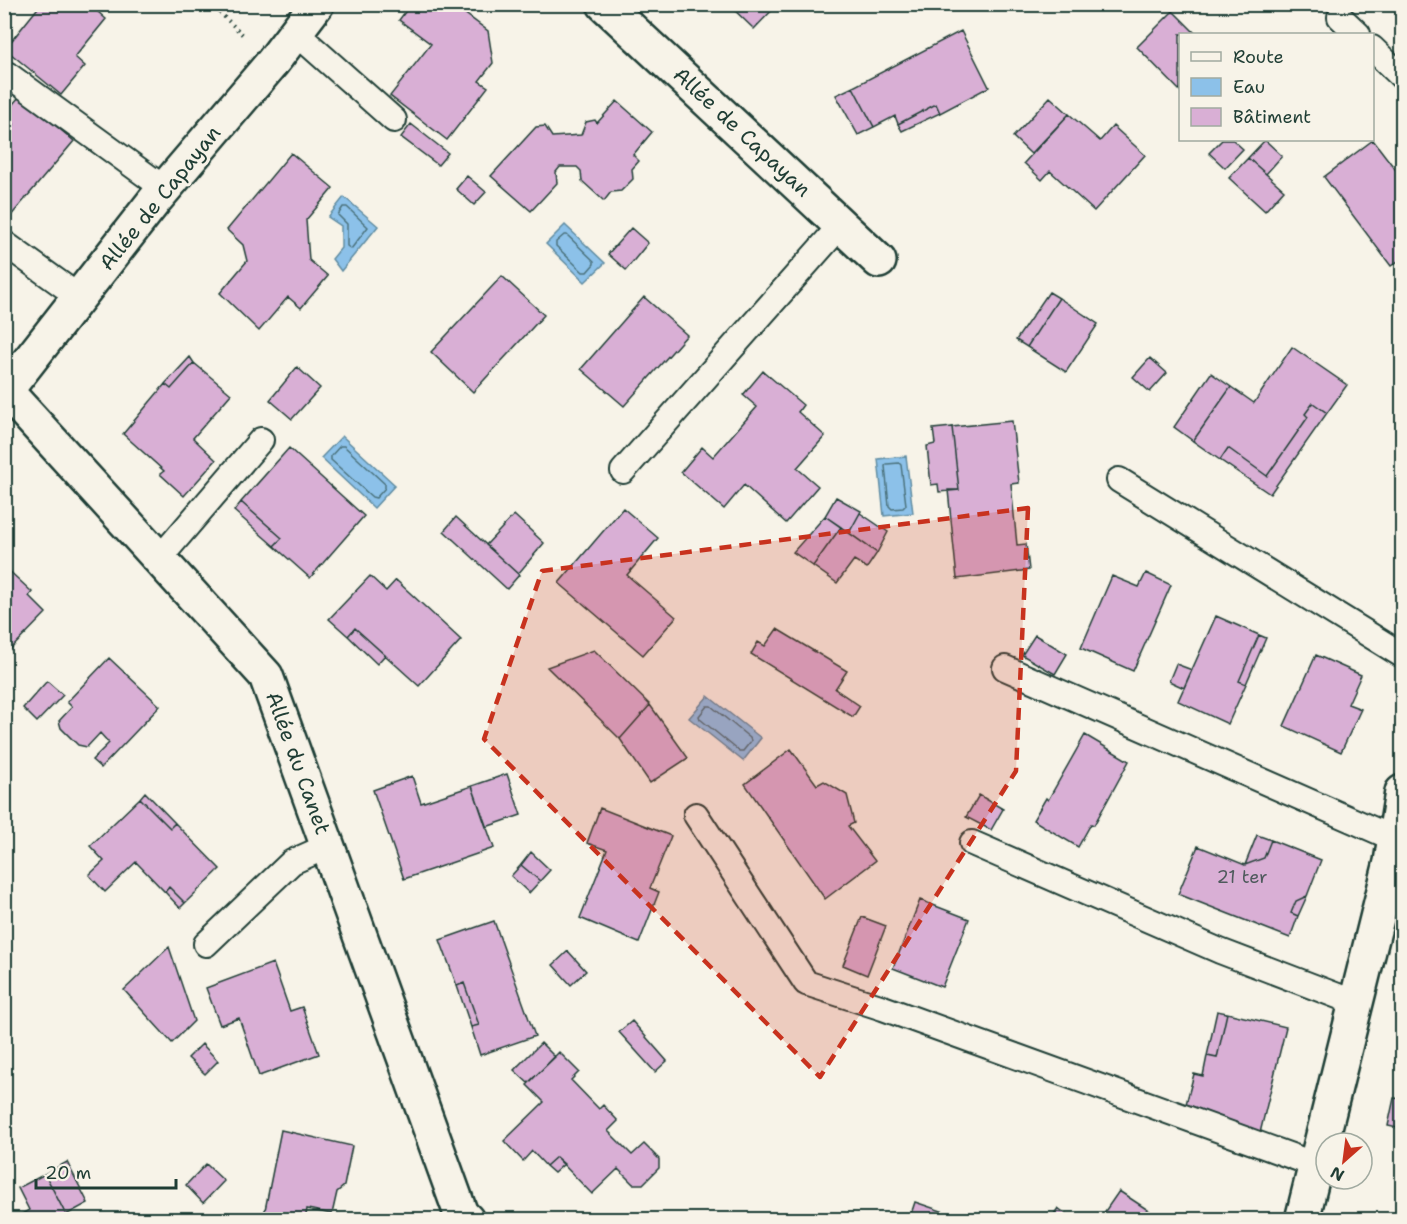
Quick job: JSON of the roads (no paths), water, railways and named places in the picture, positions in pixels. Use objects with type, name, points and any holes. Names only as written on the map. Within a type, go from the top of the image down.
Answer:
[{"type":"street","name":"Allée de Capayan","points":[[5,392],[165,189],[317,4]]},
{"type":"street","name":"Allée de Capayan","points":[[605,5],[879,261]]},
{"type":"street","name":"Allée du Canet","points":[[5,392],[266,676],[461,1218]]},
{"type":"street","points":[[1324,1131],[1396,856],[1402,792]]},
{"type":"street","points":[[1302,1220],[1314,1173]]},
{"type":"lane","points":[[1340,16],[1357,33]]},
{"type":"lane","points":[[296,32],[394,120]]},
{"type":"lane","points":[[1374,50],[1402,77]]},
{"type":"lane","points":[[7,74],[165,189]]},
{"type":"lane","points":[[622,471],[841,225]]},
{"type":"lane","points":[[4,243],[79,297]]},
{"type":"lane","points":[[159,559],[261,440]]},
{"type":"lane","points":[[1119,480],[1402,655]]},
{"type":"lane","points":[[1005,668],[1396,856]]},
{"type":"lane","points":[[696,815],[806,983],[883,1008],[1314,1164]]},
{"type":"lane","points":[[972,843],[1220,951],[1356,1003]]},
{"type":"lane","points":[[206,944],[292,862],[328,846]]},
{"type":"water","points":[[344,197],[378,226],[341,271],[332,259],[341,248],[341,226],[328,217]]},
{"type":"water","points":[[565,225],[605,263],[585,282],[546,244]]},
{"type":"water","points":[[342,436],[395,485],[374,508],[321,458]]},
{"type":"water","points":[[906,456],[913,513],[884,516],[878,459]]},
{"type":"water","points":[[708,696],[761,738],[743,761],[689,718]]}]
